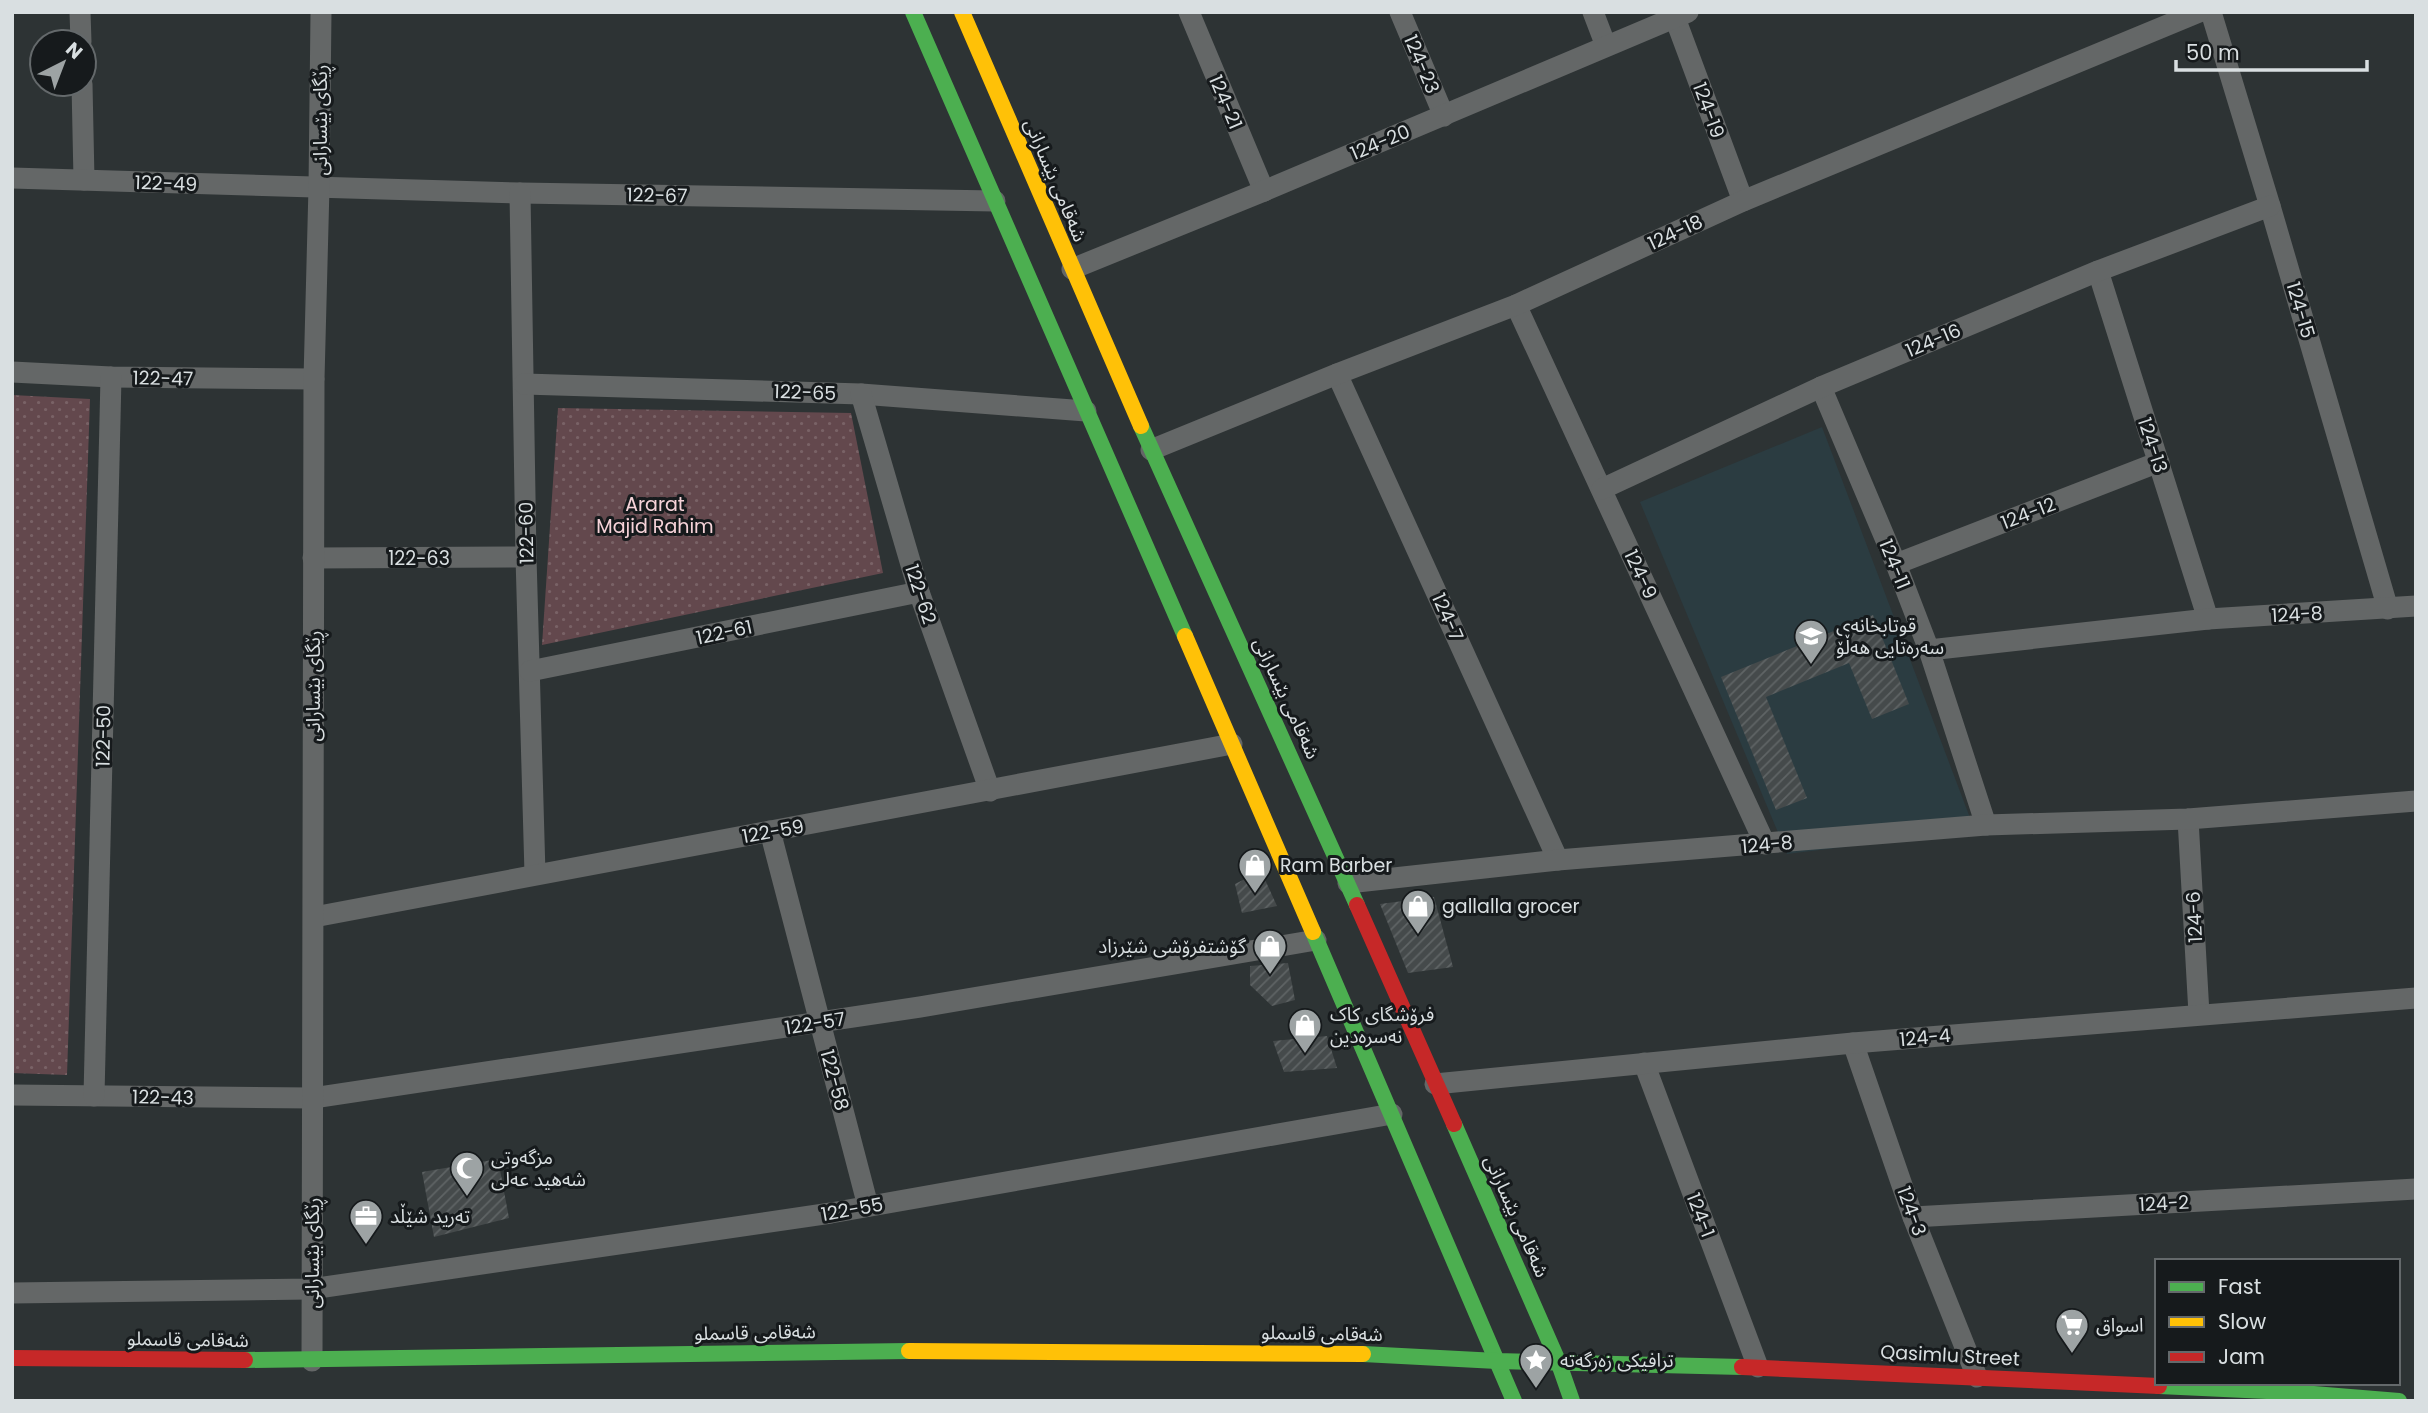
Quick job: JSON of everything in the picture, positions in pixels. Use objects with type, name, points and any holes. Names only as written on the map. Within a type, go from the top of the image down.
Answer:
[{"type":"main road","name":"شەقامی بێسارانی","points":[[962,12],[1072,269],[1088,335],[1151,450],[1348,883],[1558,1361],[1572,1401]]},
{"type":"main road","points":[[913,13],[1232,744],[1514,1401]]},
{"type":"main road","points":[[1058,347],[1088,335]]},
{"type":"main road","name":"شەقامی قاسملو","points":[[12,1358],[312,1361],[882,1351],[1343,1353],[1497,1361]]},
{"type":"main road","name":"Qasimlu Street","points":[[1497,1361],[1758,1367],[2290,1392],[2399,1401]]},
{"type":"street","name":"ڕێگای بێسارانی","points":[[312,1361],[314,379],[321,12]]},
{"type":"street","points":[[898,12],[913,13]]},
{"type":"street","name":"124-21","points":[[1189,12],[1264,191]]},
{"type":"street","name":"124-23","points":[[1400,12],[1444,116]]},
{"type":"street","points":[[1593,12],[1606,46]]},
{"type":"street","name":"124-18","points":[[1151,450],[1516,305],[1743,201],[2199,12]]},
{"type":"street","name":"124-15","points":[[2211,12],[2388,609]]},
{"type":"street","name":"124-20","points":[[1072,269],[1682,15]]},
{"type":"street","name":"124-19","points":[[1682,15],[1743,201]]},
{"type":"street","points":[[82,98],[84,180]]},
{"type":"street","name":"122-49","points":[[12,178],[319,187]]},
{"type":"street","name":"122-67","points":[[319,187],[995,201]]},
{"type":"street","name":"122-60","points":[[520,193],[535,874]]},
{"type":"street","name":"124-16","points":[[1602,489],[1821,387],[2098,271],[2270,206]]},
{"type":"street","name":"124-13","points":[[2098,271],[2208,619]]},
{"type":"street","name":"124-9","points":[[1516,305],[1765,844]]},
{"type":"street","name":"122-47","points":[[12,372],[111,377],[314,379]]},
{"type":"street","name":"124-7","points":[[1337,374],[1558,860]]},
{"type":"street","name":"122-50","points":[[94,1096],[111,377]]},
{"type":"street","name":"122-65","points":[[524,384],[861,394],[1086,411]]},
{"type":"street","name":"124-11","points":[[1821,387],[1896,564],[1929,650],[1986,825]]},
{"type":"street","name":"122-62","points":[[861,394],[919,592],[990,791]]},
{"type":"street","name":"124-12","points":[[1896,564],[2159,462]]},
{"type":"street","name":"122-63","points":[[313,558],[526,557]]},
{"type":"street","name":"122-61","points":[[530,671],[919,592]]},
{"type":"street","name":"124-8","points":[[1929,650],[2208,619],[2416,606]]},
{"type":"street","name":"122-59","points":[[314,917],[1232,744]]},
{"type":"street","name":"124-8","points":[[1348,883],[1558,860],[1986,825],[2188,819],[2416,801]]},
{"type":"street","name":"124-6","points":[[2188,819],[2199,1014]]},
{"type":"street","name":"122-58","points":[[770,831],[868,1206]]},
{"type":"street","name":"122-57","points":[[313,1098],[820,1022],[1316,940]]},
{"type":"street","name":"124-4","points":[[1435,1084],[1853,1042],[2416,998]]},
{"type":"street","name":"124-3","points":[[1853,1042],[1913,1217],[1977,1377]]},
{"type":"street","name":"124-1","points":[[1644,1063],[1758,1367]]},
{"type":"street","name":"122-43","points":[[12,1095],[313,1098]]},
{"type":"street","name":"122-55","points":[[12,1293],[311,1289],[868,1206],[1392,1114]]},
{"type":"street","name":"124-2","points":[[1913,1217],[2416,1189]]},
{"type":"shaded area","name":"قوتابخانەی سەرەتایی هەڵۆ","points":[[1822,427],[1975,831],[1787,854],[1640,502]]},
{"type":"green space","points":[[12,395],[90,399],[67,1075],[12,1073]]},
{"type":"green space","name":"Ararat Majid Rahim","points":[[558,408],[851,413],[883,573],[542,645]]},
{"type":"building","points":[[1873,615],[1909,704],[1872,719],[1849,663],[1766,697],[1807,798],[1776,810],[1721,677]]},
{"type":"building","name":"Ram Barber","points":[[1261,871],[1277,906],[1242,913],[1235,884]]},
{"type":"building","name":"gallalla grocer","points":[[1434,897],[1453,967],[1408,973],[1380,904]]},
{"type":"building","name":"گۆشتفرۆشی شێرزاد","points":[[1288,963],[1295,1000],[1272,1006],[1250,985],[1250,966]]},
{"type":"building","name":"فرۆشگای کاک نەسرەدین","points":[[1327,1036],[1337,1068],[1284,1072],[1273,1041]]},
{"type":"building","points":[[498,1159],[509,1218],[434,1237],[422,1172]]},
{"type":"traffic: fast","points":[[913,12],[1185,636]]},
{"type":"traffic: fast","points":[[1141,426],[1357,905]]},
{"type":"traffic: fast","points":[[1313,932],[1514,1401]]},
{"type":"traffic: fast","points":[[1454,1124],[1558,1361],[1572,1401]]},
{"type":"traffic: fast","points":[[245,1360],[909,1351]]},
{"type":"traffic: fast","points":[[1363,1354],[1497,1361],[1742,1367]]},
{"type":"traffic: fast","points":[[2159,1386],[2289,1392],[2399,1401]]},
{"type":"traffic: slow","points":[[962,12],[1141,426]]},
{"type":"traffic: slow","points":[[1185,636],[1313,932]]},
{"type":"traffic: slow","points":[[909,1351],[1363,1354]]},
{"type":"traffic: jam","points":[[1357,905],[1454,1124]]},
{"type":"traffic: jam","points":[[12,1358],[245,1360]]},
{"type":"traffic: jam","points":[[1742,1367],[2159,1386]]},
{"type":"place","name":"قوتابخانەی سەرەتایی هەڵۆ","points":[[1811,666]]},
{"type":"place","name":"Ram Barber","points":[[1255,895]]},
{"type":"place","name":"gallalla grocer","points":[[1418,936]]},
{"type":"place","name":"گۆشتفرۆشی شێرزاد","points":[[1270,976]]},
{"type":"place","name":"فرۆشگای کاک نەسرەدین","points":[[1305,1055]]},
{"type":"place","name":"مزگەوتی شەهید عەلی","points":[[467,1198]]},
{"type":"place","name":"تەرید شێڵد","points":[[366,1246]]},
{"type":"place","name":"اسواق","points":[[2072,1355]]},
{"type":"place","name":"ترافیکی زەرگەتە","points":[[1536,1390]]}]
